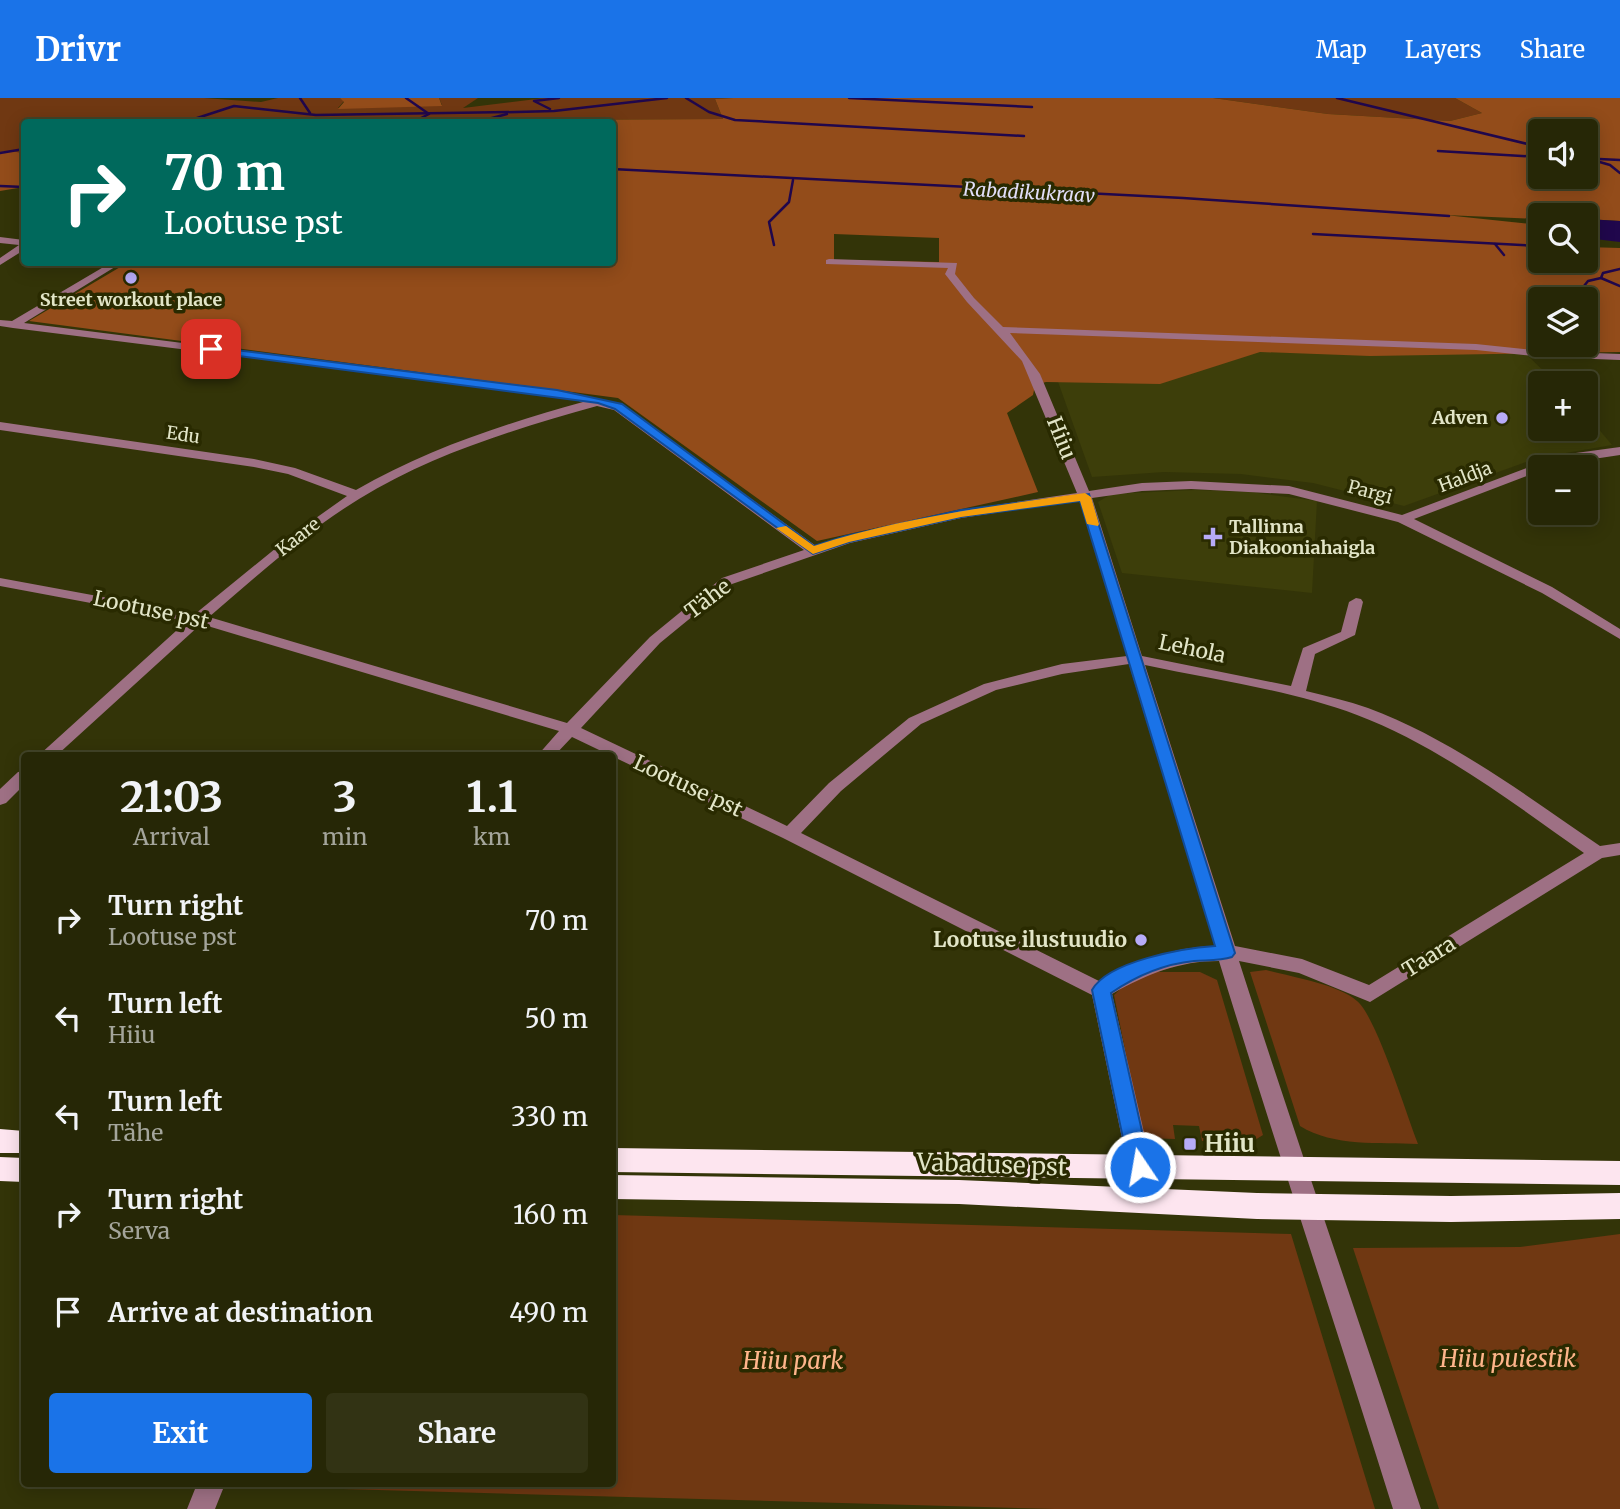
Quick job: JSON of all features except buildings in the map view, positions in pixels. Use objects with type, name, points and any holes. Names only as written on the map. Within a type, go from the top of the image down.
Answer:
[{"type":"highway","points":[[0,1141],[21,1142]]},
{"type":"highway","name":"Vabaduse pst","points":[[616,1160],[1620,1173]]},
{"type":"highway","points":[[0,1169],[21,1170]]},
{"type":"highway","name":"Vabaduse pst","points":[[616,1187],[959,1192],[1147,1203],[1309,1207],[1451,1209],[1620,1206]]},
{"type":"street","points":[[0,240],[21,244]]},
{"type":"street","points":[[0,262],[21,247]]},
{"type":"street","name":"Hiiu","points":[[829,262],[954,265],[950,274],[959,289],[1026,355],[1085,497],[1294,1169],[1309,1207],[1407,1509]]},
{"type":"street","points":[[0,331],[112,266]]},
{"type":"street","points":[[0,323],[544,391],[600,401],[618,407],[813,550]]},
{"type":"street","points":[[1000,330],[1476,347],[1543,354],[1620,357]]},
{"type":"street","name":"Kaare","points":[[50,752],[198,619],[302,533],[357,495],[444,451],[520,424],[600,401]]},
{"type":"street","name":"Edu","points":[[0,426],[254,463],[291,471],[357,495]]},
{"type":"street","name":"Haldja","points":[[1584,455],[1620,451]]},
{"type":"street","points":[[1598,453],[1620,460]]},
{"type":"street","name":"Haldja","points":[[1403,519],[1528,472]]},
{"type":"street","name":"Pargi","points":[[1085,497],[1142,487],[1191,485],[1289,490],[1403,519],[1547,590],[1620,635]]},
{"type":"street","name":"Tähe","points":[[549,752],[654,640],[727,581],[846,540],[961,514],[1085,497]]},
{"type":"street","name":"Lootuse pst","points":[[0,582],[198,619],[569,729],[789,834],[1101,990]]},
{"type":"street","points":[[1297,693],[1308,651],[1348,635],[1356,603]]},
{"type":"street","name":"Lehola","points":[[789,834],[835,787],[915,721],[990,687],[1062,669],[1136,659],[1297,693],[1363,712],[1433,746],[1510,793],[1597,853]]},
{"type":"street","points":[[0,799],[21,779]]},
{"type":"street","name":"Taara","points":[[1226,953],[1283,960],[1327,974],[1370,994],[1597,853],[1620,849]]},
{"type":"street","points":[[1140,1167],[1101,990],[1122,976],[1159,961],[1191,954],[1226,953]]},
{"type":"street","points":[[201,1509],[210,1487]]},
{"type":"shaded area","points":[[340,98],[439,98],[442,106],[338,109],[344,102]]},
{"type":"shaded area","points":[[733,98],[1213,98],[1328,114],[1450,121],[1482,113],[1455,98],[1620,98],[1620,221],[1598,220],[1598,203],[1528,203],[1528,218],[1445,215],[1528,224],[1528,273],[1598,273],[1598,247],[1620,248],[1620,352],[1598,352],[1598,287],[1528,287],[1528,353],[1370,356],[1260,352],[1160,384],[1046,382],[1035,385],[1033,395],[1007,413],[1038,492],[817,541],[618,398],[29,321],[122,266],[616,266],[616,120],[723,119],[715,99]],"holes":[[[834,234],[939,238],[939,262],[834,260]]]},
{"type":"shaded area","points":[[0,152],[21,153],[21,188],[0,191]]},
{"type":"shaded area","points":[[1598,220],[1620,221],[1620,242],[1598,239]]},
{"type":"shaded area","points":[[1041,334],[1525,353],[1544,371],[1528,371],[1528,441],[1598,441],[1598,428],[1612,445],[1554,455],[1528,455],[1528,461],[1404,506],[1313,483],[1241,474],[1164,472],[1092,477]]},
{"type":"shaded area","name":"Tallinna Diakooniahaigla","points":[[1195,490],[1250,492],[1317,501],[1312,593],[1122,573],[1098,502],[1111,494]]},
{"type":"green space","points":[[0,98],[204,98],[261,102],[278,98],[340,98],[344,101],[338,108],[442,105],[439,98],[478,98],[463,108],[545,98],[733,98],[715,99],[723,119],[21,119],[21,154],[0,152]]},
{"type":"green space","points":[[1213,98],[1455,98],[1482,113],[1450,121],[1328,114]]},
{"type":"green space","points":[[1266,970],[1338,990],[1349,995],[1365,1010],[1382,1045],[1418,1144],[1342,1140],[1313,1133],[1300,1126],[1250,972]]},
{"type":"green space","points":[[1150,972],[1200,972],[1217,980],[1263,1135],[1250,1143],[1202,1141],[1199,1126],[1173,1125],[1175,1139],[1143,1138],[1114,995],[1128,982]]},
{"type":"green space","name":"Hiiu park","points":[[616,1215],[1291,1234],[1375,1509],[1055,1509],[268,1487],[616,1487]]},
{"type":"green space","name":"Hiiu puiestik","points":[[1620,1234],[1620,1509],[1439,1509],[1353,1248],[1520,1247]]},
{"type":"waterway","points":[[300,98],[310,113]]},
{"type":"waterway","points":[[406,98],[428,113]]},
{"type":"waterway","points":[[550,109],[534,101],[559,98]]},
{"type":"waterway","points":[[428,113],[554,111],[667,98]]},
{"type":"waterway","points":[[686,98],[709,112],[735,120],[1024,136]]},
{"type":"waterway","points":[[849,98],[1032,107]]},
{"type":"waterway","points":[[1337,98],[1528,144]]},
{"type":"waterway","points":[[194,119],[234,106],[316,115],[428,113]]},
{"type":"waterway","points":[[419,119],[428,113]]},
{"type":"waterway","points":[[488,119],[507,114]]},
{"type":"waterway","points":[[0,153],[21,150]]},
{"type":"waterway","points":[[1438,151],[1528,156]]},
{"type":"waterway","points":[[1599,159],[1620,160]]},
{"type":"waterway","points":[[1598,162],[1610,165],[1620,173]]},
{"type":"waterway","name":"Rabadikukraav","points":[[616,169],[1183,198],[1449,216]]},
{"type":"waterway","points":[[774,245],[769,222],[789,202],[793,180]]},
{"type":"waterway","points":[[0,186],[21,187]]},
{"type":"waterway","points":[[1313,234],[1528,245]]},
{"type":"waterway","points":[[1495,244],[1504,255]]},
{"type":"waterway","points":[[1601,278],[1603,273],[1620,269]]},
{"type":"waterway","points":[[1584,286],[1588,281],[1601,278]]},
{"type":"waterway","points":[[1601,278],[1620,286]]},
{"type":"slow traffic","points":[[782,528],[813,550],[961,514],[1085,497],[1093,524]]},
{"type":"place","name":"Street workout place","points":[[131,278]]},
{"type":"place","name":"Adven","points":[[1502,418]]},
{"type":"place","name":"Tallinna Diakooniahaigla","points":[[1213,537]]},
{"type":"place","name":"Lootuse ilustuudio","points":[[1141,940]]},
{"type":"place","name":"Hiiu","points":[[1190,1144]]},
{"type":"route","points":[[211,349],[557,393],[618,407],[722,486],[813,550],[961,514],[1085,497],[1226,953],[1191,954],[1159,961],[1122,976],[1101,990],[1140,1167]]}]
